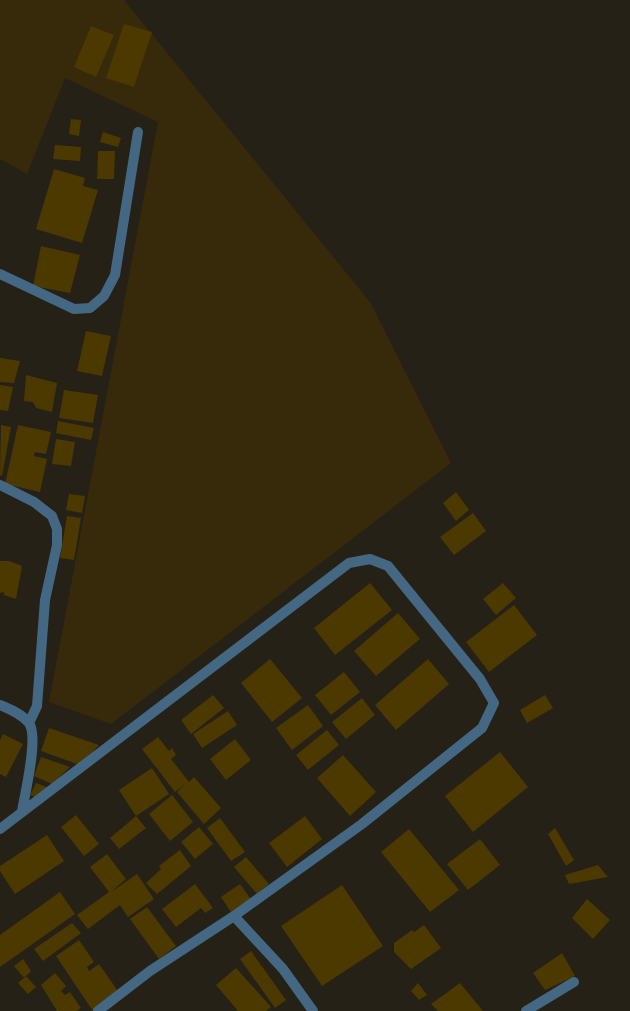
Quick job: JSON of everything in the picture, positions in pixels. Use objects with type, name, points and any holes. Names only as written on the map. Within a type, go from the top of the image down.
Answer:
[{"type":"street","points":[[0,274],[74,309],[90,308],[104,296],[115,275],[138,132]]},
{"type":"street","points":[[0,485],[34,502],[52,516],[57,530],[56,545],[45,600],[36,706],[29,723],[34,743],[22,811]]},
{"type":"street","points":[[0,829],[349,563],[370,559],[388,566],[480,679],[494,703],[482,728],[362,824],[234,916],[150,971],[98,1011]]},
{"type":"street","points":[[0,705],[15,712],[29,723]]},
{"type":"street","points":[[234,916],[283,969],[313,1011]]},
{"type":"street","points":[[526,1011],[574,982]]},
{"type":"shaded area","points":[[0,0],[124,0],[370,302],[451,463],[111,724],[49,702],[158,122],[65,78],[27,174],[0,159]]},
{"type":"building","points":[[124,24],[152,32],[134,87],[106,78]]},
{"type":"building","points":[[91,26],[114,35],[96,77],[74,67]]},
{"type":"building","points":[[71,119],[81,120],[79,136],[69,134]]},
{"type":"building","points":[[103,132],[121,138],[118,147],[100,142]]},
{"type":"building","points":[[55,145],[81,147],[80,161],[53,159]]},
{"type":"building","points":[[98,151],[115,151],[114,179],[97,179]]},
{"type":"building","points":[[54,169],[85,178],[83,186],[98,190],[82,243],[36,229]]},
{"type":"building","points":[[41,246],[80,255],[70,293],[33,286]]},
{"type":"building","points":[[86,331],[111,336],[102,376],[77,371]]},
{"type":"building","points":[[0,358],[20,361],[14,383],[0,382]]},
{"type":"building","points":[[26,375],[57,383],[52,412],[36,408],[33,402],[24,401]]},
{"type":"building","points":[[0,385],[13,387],[8,411],[0,410]]},
{"type":"building","points":[[64,390],[98,395],[93,423],[59,418]]},
{"type":"building","points":[[58,421],[94,428],[91,440],[56,433]]},
{"type":"building","points":[[1,425],[11,427],[2,476],[0,475]]},
{"type":"building","points":[[18,425],[51,432],[46,454],[35,452],[34,456],[47,459],[40,492],[5,484]]},
{"type":"building","points":[[56,439],[75,442],[71,466],[52,464]]},
{"type":"building","points":[[456,492],[469,510],[456,521],[443,503]]},
{"type":"building","points":[[69,494],[85,496],[82,513],[66,510]]},
{"type":"building","points":[[473,513],[486,531],[454,555],[440,537]]},
{"type":"building","points":[[67,516],[81,518],[74,560],[60,558]]},
{"type":"building","points":[[0,561],[9,561],[22,566],[16,599],[4,595],[4,592],[0,593]]},
{"type":"building","points":[[370,583],[392,610],[335,655],[314,628]]},
{"type":"building","points":[[503,583],[516,598],[496,615],[483,599]]},
{"type":"building","points":[[514,605],[537,635],[489,672],[466,642]]},
{"type":"building","points":[[398,613],[420,639],[376,676],[354,651]]},
{"type":"building","points":[[270,659],[302,698],[272,722],[241,683]]},
{"type":"building","points":[[428,659],[449,684],[396,730],[375,705]]},
{"type":"building","points":[[344,672],[360,692],[331,715],[315,695]]},
{"type":"building","points":[[213,695],[224,708],[191,734],[181,720]]},
{"type":"building","points":[[545,695],[553,708],[527,723],[520,710]]},
{"type":"building","points":[[362,698],[375,715],[346,739],[332,722]]},
{"type":"building","points":[[308,705],[323,726],[292,750],[276,728]]},
{"type":"building","points":[[228,711],[237,725],[202,748],[193,734]]},
{"type":"building","points":[[49,728],[99,745],[80,765],[41,751]]},
{"type":"building","points":[[327,730],[339,745],[308,770],[296,755]]},
{"type":"building","points":[[3,734],[23,744],[6,777],[0,774],[0,740]]},
{"type":"building","points":[[158,737],[169,751],[172,748],[176,755],[171,759],[189,782],[194,777],[221,808],[204,824],[177,792],[185,784],[175,792],[142,749]]},
{"type":"building","points":[[235,739],[251,760],[226,780],[210,759]]},
{"type":"building","points":[[500,752],[528,787],[473,832],[445,796]]},
{"type":"building","points":[[343,755],[376,792],[350,816],[317,778]]},
{"type":"building","points":[[41,757],[70,767],[52,784],[34,776]]},
{"type":"building","points":[[152,768],[169,794],[136,816],[119,790]]},
{"type":"building","points":[[36,783],[49,788],[37,798],[30,795]]},
{"type":"building","points":[[172,795],[193,822],[170,841],[149,814]]},
{"type":"building","points":[[76,815],[99,844],[84,856],[61,827]]},
{"type":"building","points":[[136,816],[146,828],[119,849],[110,838]]},
{"type":"building","points":[[305,816],[322,839],[287,867],[269,843]]},
{"type":"building","points":[[220,818],[245,852],[231,861],[207,828]]},
{"type":"building","points":[[199,827],[213,844],[195,859],[181,842]]},
{"type":"building","points":[[555,828],[574,860],[566,866],[548,834]]},
{"type":"building","points":[[409,829],[459,890],[430,912],[381,852]]},
{"type":"building","points":[[47,835],[64,861],[15,894],[0,871],[0,866]]},
{"type":"building","points":[[480,839],[500,865],[468,890],[447,864]]},
{"type":"building","points":[[180,850],[191,866],[157,894],[146,883],[161,869],[159,866]]},
{"type":"building","points":[[107,854],[126,879],[111,892],[137,874],[154,899],[128,917],[120,905],[88,929],[77,915],[109,892],[90,867]]},
{"type":"building","points":[[246,857],[269,884],[257,894],[234,867]]},
{"type":"building","points":[[598,865],[608,877],[569,884],[565,875]]},
{"type":"building","points":[[195,884],[213,908],[205,913],[201,908],[176,927],[162,909]]},
{"type":"building","points":[[240,884],[253,902],[233,915],[221,897]]},
{"type":"building","points":[[342,885],[383,946],[322,986],[281,926]]},
{"type":"building","points":[[60,892],[75,914],[0,967],[0,935]]},
{"type":"building","points":[[587,899],[610,920],[593,939],[572,918]]},
{"type":"building","points":[[147,907],[176,946],[159,959],[130,919]]},
{"type":"building","points":[[72,923],[81,933],[43,961],[34,949]]},
{"type":"building","points":[[424,925],[441,948],[411,969],[394,952],[394,943],[412,930],[414,932]]},
{"type":"building","points":[[79,940],[94,962],[87,967],[89,971],[99,964],[120,994],[93,1011],[56,956]]},
{"type":"building","points":[[251,951],[286,1000],[275,1008],[240,959]]},
{"type":"building","points":[[562,953],[575,976],[545,990],[533,973]]},
{"type":"building","points":[[23,959],[31,971],[23,977],[14,966]]},
{"type":"building","points":[[236,968],[271,1007],[266,1011],[238,1011],[216,985]]},
{"type":"building","points":[[55,973],[66,986],[61,991],[65,995],[70,992],[81,1008],[77,1011],[57,1011],[41,985]]},
{"type":"building","points":[[26,976],[36,987],[28,994],[18,983]]},
{"type":"building","points":[[418,983],[427,995],[419,1000],[411,991]]},
{"type":"building","points":[[460,983],[483,1011],[438,1011],[431,1004]]}]
